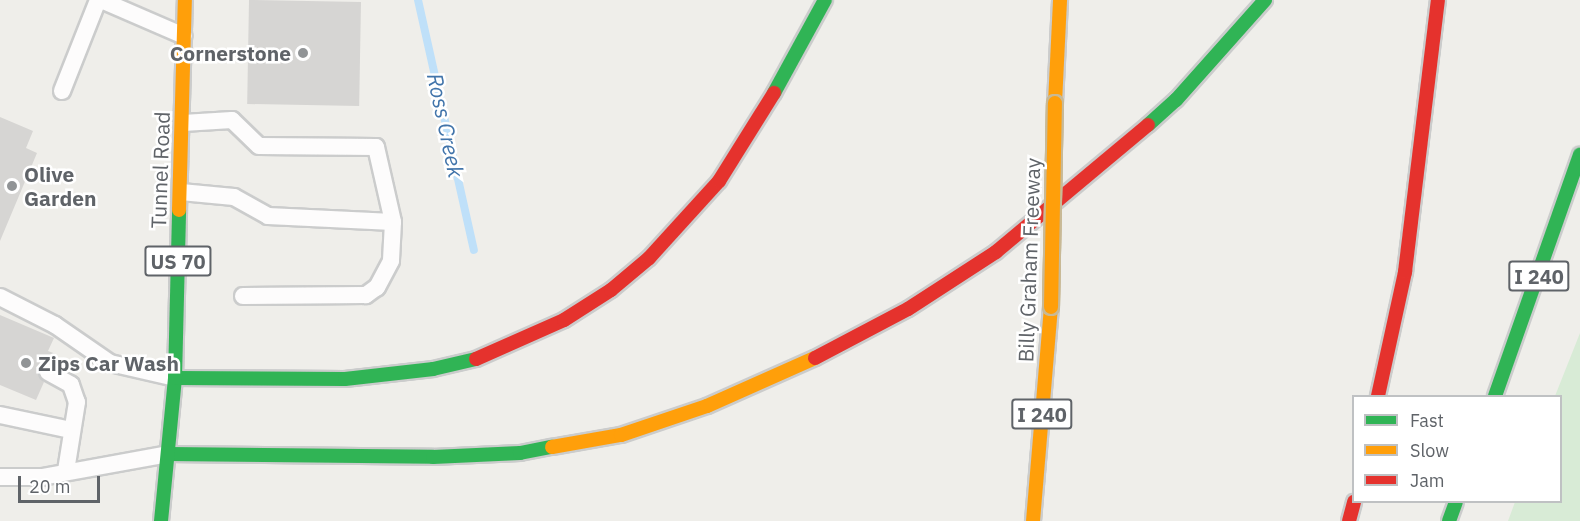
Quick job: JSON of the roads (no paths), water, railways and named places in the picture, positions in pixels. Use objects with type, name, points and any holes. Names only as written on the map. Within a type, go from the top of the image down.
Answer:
[{"type":"main road","name":"Tunnel Road","points":[[161,521],[175,378],[185,0]]},
{"type":"main road","points":[[175,378],[345,379],[433,369],[473,360],[564,320],[611,290],[649,258],[719,181],[752,132],[825,0]]},
{"type":"main road","name":"Billy Graham Freeway","points":[[1034,521],[1051,307],[1055,103],[1060,0]]},
{"type":"main road","points":[[168,454],[333,453],[433,457],[520,453],[621,435],[707,406],[810,361],[908,309],[996,252],[1106,164],[1176,100],[1264,0]]},
{"type":"main road","points":[[1378,395],[1405,272],[1438,0]]},
{"type":"main road","name":"I 240","points":[[1495,395],[1580,154]]},
{"type":"main road","points":[[1349,521],[1354,503]]},
{"type":"main road","points":[[1449,521],[1455,503]]},
{"type":"lane","points":[[62,91],[99,0],[184,36]]},
{"type":"lane","points":[[183,123],[232,120],[259,146],[376,147],[393,222],[391,261],[377,287],[366,295],[243,296]]},
{"type":"lane","points":[[180,192],[234,197],[268,216],[393,222]]},
{"type":"lane","points":[[0,297],[55,325],[110,363],[175,378]]},
{"type":"lane","points":[[48,372],[71,385],[77,402],[66,471]]},
{"type":"lane","points":[[0,415],[71,430]]},
{"type":"lane","points":[[0,477],[42,477],[168,454]]},
{"type":"waterway","name":"Ross Creek","points":[[418,0],[474,250]]},
{"type":"place","name":"Cornerstone","points":[[303,53]]},
{"type":"place","name":"Olive Garden","points":[[12,186]]},
{"type":"place","name":"Zips Car Wash","points":[[26,363]]}]
